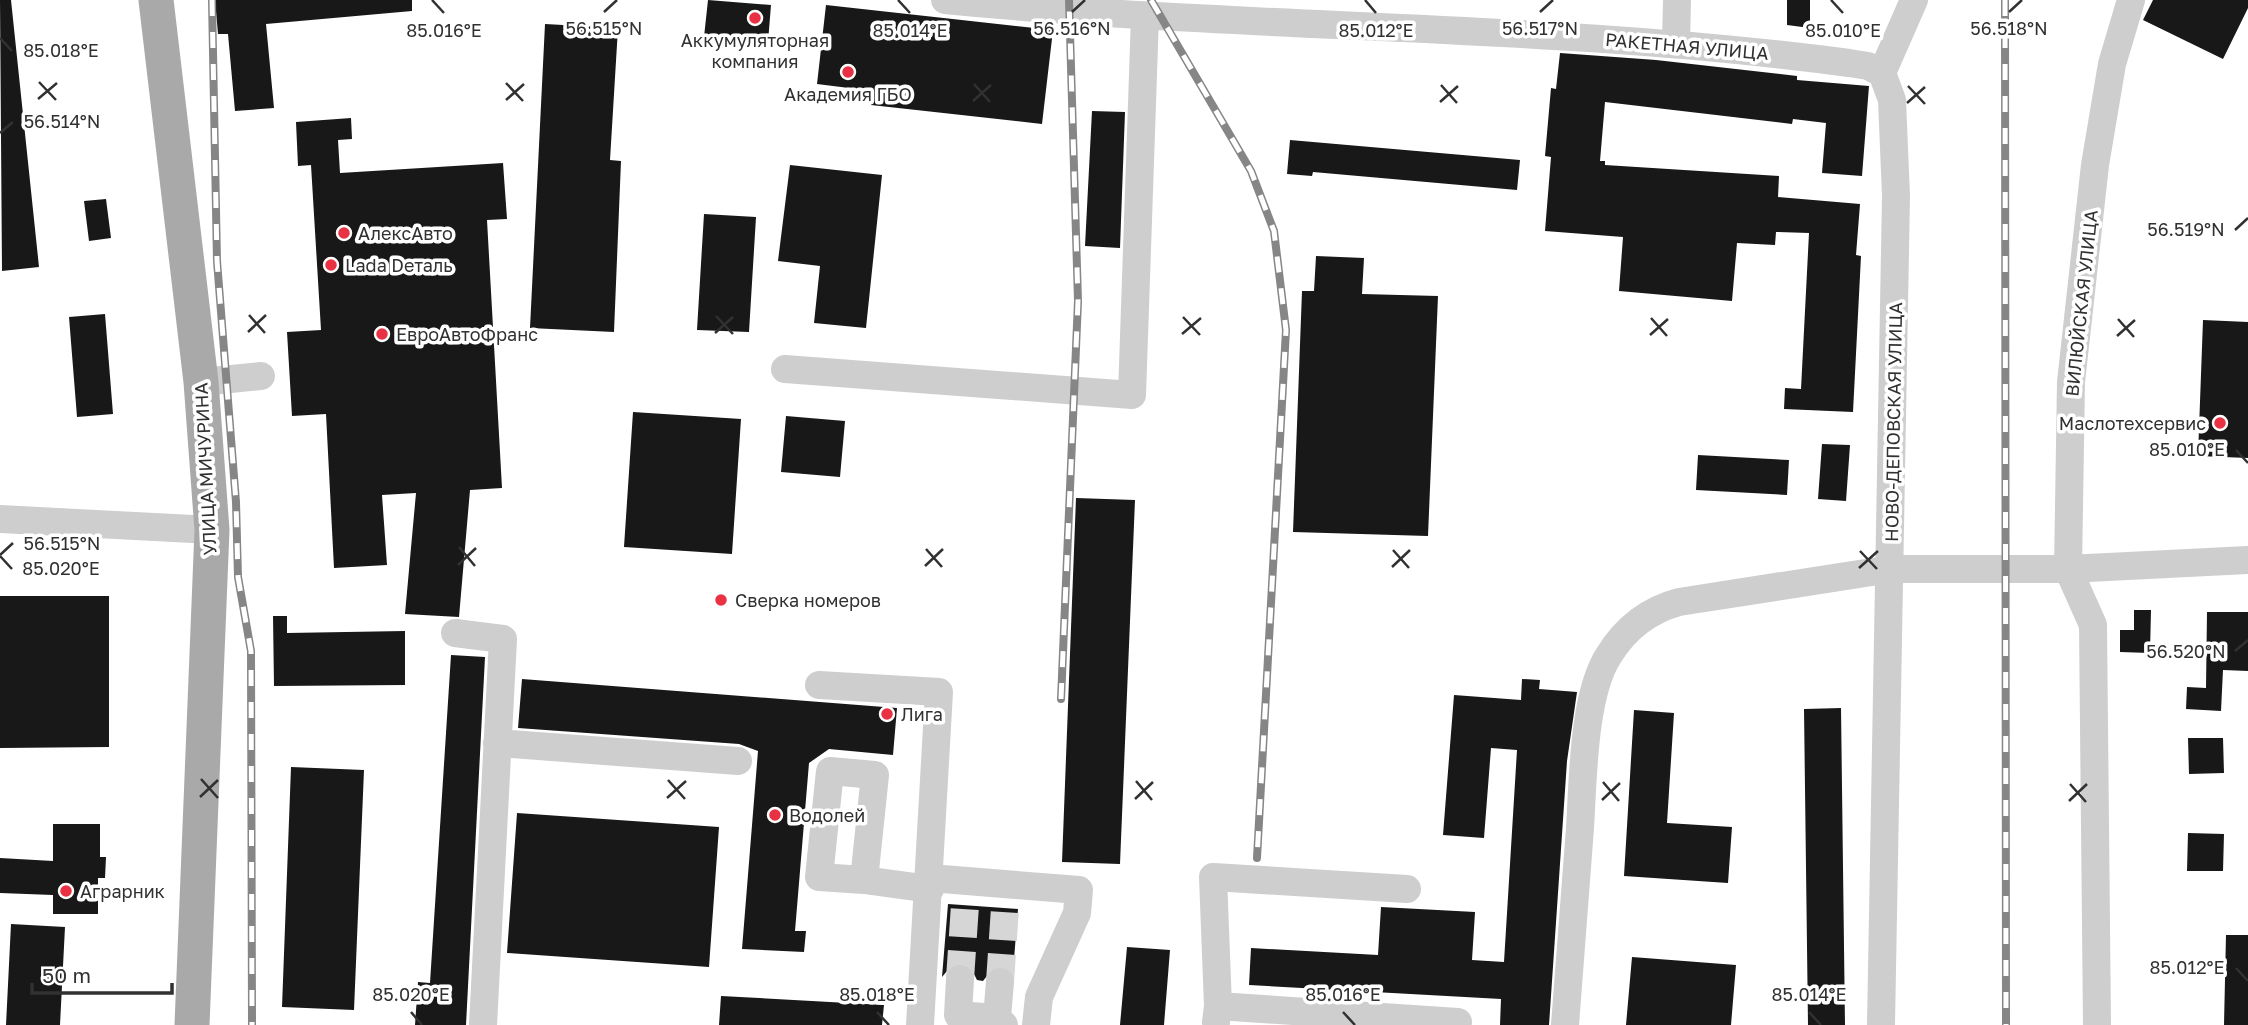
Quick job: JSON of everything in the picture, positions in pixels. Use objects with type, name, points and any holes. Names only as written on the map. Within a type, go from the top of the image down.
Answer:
[{"type":"main road","name":"УЛИЦА МИЧУРИНА","points":[[156,0],[201,382],[212,530],[192,1025]]},
{"type":"street","name":"РАКЕТНАЯ УЛИЦА","points":[[945,0],[1145,16],[1238,10],[1676,43],[1849,63],[1868,66],[1882,73]]},
{"type":"street","points":[[1676,43],[1677,0]]},
{"type":"street","points":[[1882,73],[1914,0]]},
{"type":"street","name":"ВИЛЮЙСКАЯ УЛИЦА","points":[[2097,1025],[2093,625],[2068,569],[2071,382],[2093,178],[2112,64],[2131,0]]},
{"type":"street","points":[[785,369],[1132,395],[1145,16]]},
{"type":"street","name":"НОВО-ДЕПОВСКАЯ УЛИЦА","points":[[1881,1025],[1896,197],[1892,100],[1882,73]]},
{"type":"street","points":[[201,382],[261,376]]},
{"type":"street","points":[[0,519],[212,530]]},
{"type":"street","points":[[1565,1025],[1587,733],[1600,676],[1608,656],[1639,621],[1659,607],[1716,595],[1891,569],[2068,569],[2248,560]]},
{"type":"street","points":[[455,633],[503,639],[483,1025]]},
{"type":"street","points":[[819,685],[939,692],[920,1025]]},
{"type":"street","points":[[497,743],[738,761]]},
{"type":"street","points":[[1407,889],[1213,877],[1217,1015],[1458,1022]]},
{"type":"street","points":[[864,880],[930,883],[966,893],[1006,896],[1079,890],[1077,913],[1039,997],[1036,1025]]},
{"type":"street","points":[[960,979],[958,1015],[1001,1022],[1000,982]]},
{"type":"building","points":[[0,0],[11,0],[39,267],[2,271]]},
{"type":"building","points":[[215,0],[412,0],[412,11],[266,24],[274,108],[235,111],[228,34],[218,34]]},
{"type":"building","points":[[708,0],[771,5],[768,42],[704,37]]},
{"type":"building","points":[[1787,0],[1810,0],[1810,28],[1787,25]]},
{"type":"building","points":[[2153,0],[2248,0],[2248,8],[2223,59],[2143,20]]},
{"type":"building","points":[[826,5],[1053,30],[1042,124],[871,105],[873,91],[817,84]]},
{"type":"building","points":[[545,24],[618,28],[610,160],[621,161],[614,332],[530,328]]},
{"type":"building","points":[[1560,53],[1656,60],[1797,76],[1797,80],[1869,86],[1862,176],[1822,173],[1826,123],[1793,119],[1792,124],[1605,102],[1600,161],[1605,161],[1605,165],[1779,176],[1778,197],[1860,204],[1856,255],[1861,256],[1853,412],[1784,409],[1785,388],[1801,389],[1809,233],[1776,232],[1775,245],[1737,243],[1732,301],[1619,291],[1623,237],[1545,231],[1551,157],[1545,156],[1551,88],[1556,89]]},
{"type":"building","points":[[1092,111],[1125,112],[1120,248],[1085,246]]},
{"type":"building","points":[[351,118],[352,139],[338,140],[340,173],[503,163],[507,219],[487,220],[502,488],[470,490],[459,617],[405,614],[416,493],[382,495],[387,565],[334,568],[326,414],[292,416],[287,332],[321,330],[311,165],[298,166],[296,122]]},
{"type":"building","points":[[1290,140],[1520,160],[1517,190],[1313,172],[1312,176],[1287,174]]},
{"type":"building","points":[[790,165],[882,175],[866,328],[814,323],[820,266],[778,261]]},
{"type":"building","points":[[106,199],[111,238],[89,241],[84,201]]},
{"type":"building","points":[[704,214],[756,217],[749,332],[697,330]]},
{"type":"building","points":[[1316,256],[1364,258],[1362,294],[1438,296],[1428,536],[1293,532],[1302,291],[1314,291]]},
{"type":"building","points":[[105,314],[113,414],[77,417],[69,317]]},
{"type":"building","points":[[2203,320],[2248,322],[2248,458],[2198,456]]},
{"type":"building","points":[[633,412],[741,419],[732,554],[624,547]]},
{"type":"building","points":[[786,416],[845,421],[840,477],[781,472]]},
{"type":"building","points":[[1822,444],[1850,445],[1846,501],[1818,499]]},
{"type":"building","points":[[1698,455],[1789,460],[1787,495],[1696,490]]},
{"type":"building","points":[[1076,498],[1135,500],[1120,864],[1062,862]]},
{"type":"building","points":[[0,596],[109,596],[109,747],[0,748]]},
{"type":"building","points":[[2134,610],[2151,610],[2150,653],[2120,652],[2120,630],[2134,630]]},
{"type":"building","points":[[2207,612],[2248,612],[2248,671],[2223,670],[2221,711],[2186,709],[2187,687],[2206,688]]},
{"type":"building","points":[[273,616],[287,616],[287,633],[405,631],[405,685],[274,686]]},
{"type":"building","points":[[451,655],[485,657],[466,1025],[415,1025],[418,982],[430,983]]},
{"type":"building","points":[[522,679],[897,708],[893,755],[829,749],[809,763],[795,931],[806,931],[804,952],[742,949],[758,751],[739,744],[518,728]]},
{"type":"building","points":[[1522,679],[1540,680],[1539,689],[1577,692],[1567,761],[1549,1025],[1500,1025],[1501,999],[1249,985],[1251,948],[1378,955],[1381,907],[1475,912],[1472,960],[1504,962],[1517,750],[1491,748],[1484,838],[1443,835],[1454,695],[1521,700]]},
{"type":"building","points":[[1841,708],[1845,1025],[1808,1025],[1804,709]]},
{"type":"building","points":[[1634,710],[1674,713],[1667,823],[1732,827],[1728,883],[1624,876]]},
{"type":"building","points":[[2188,738],[2223,738],[2224,773],[2189,774]]},
{"type":"building","points":[[291,767],[364,770],[354,1010],[282,1007]]},
{"type":"building","points":[[517,813],[719,827],[709,967],[507,953]]},
{"type":"building","points":[[53,824],[100,824],[100,857],[106,857],[105,878],[98,878],[98,914],[53,914],[53,895],[0,893],[0,858],[53,861]]},
{"type":"building","points":[[2188,833],[2224,834],[2223,871],[2187,871]]},
{"type":"building","points":[[948,904],[1018,909],[1013,972],[1002,966],[994,967],[983,981],[977,980],[970,966],[960,962],[952,965],[942,977]]},
{"type":"building","points":[[11,924],[65,927],[60,1025],[6,1025]]},
{"type":"building","points":[[2226,935],[2248,935],[2248,1025],[2224,1025]]},
{"type":"building","points":[[1127,947],[1170,950],[1164,1025],[1120,1025]]},
{"type":"building","points":[[1632,957],[1736,965],[1731,1025],[1626,1025]]},
{"type":"building","points":[[721,996],[884,1005],[882,1025],[719,1025]]},
{"type":"tunnel","points":[[960,979],[965,905]]},
{"type":"tunnel","points":[[1000,982],[1005,908]]},
{"type":"railway","points":[[212,0],[217,261],[236,502],[238,577],[251,651],[252,1025]]},
{"type":"railway","points":[[1061,699],[1078,301],[1069,0]]},
{"type":"railway","points":[[1151,0],[1251,171],[1274,231],[1286,330],[1257,858]]},
{"type":"railway","points":[[2005,0],[2006,1025]]},
{"type":"place","name":"Аккумуляторная компания","points":[[755,18]]},
{"type":"place","name":"Академия ГБО","points":[[848,72]]},
{"type":"place","name":"АлексАвто","points":[[344,233]]},
{"type":"place","name":"Lada Dеталь","points":[[331,265]]},
{"type":"place","name":"ЕвроАвтоФранс","points":[[382,334]]},
{"type":"place","name":"Маслотехсервис","points":[[2220,423]]},
{"type":"place","name":"Сверка номеров","points":[[721,600]]},
{"type":"place","name":"Лига","points":[[887,714]]},
{"type":"place","name":"Водолей","points":[[775,815]]},
{"type":"place","name":"Аграрник","points":[[66,891]]}]
